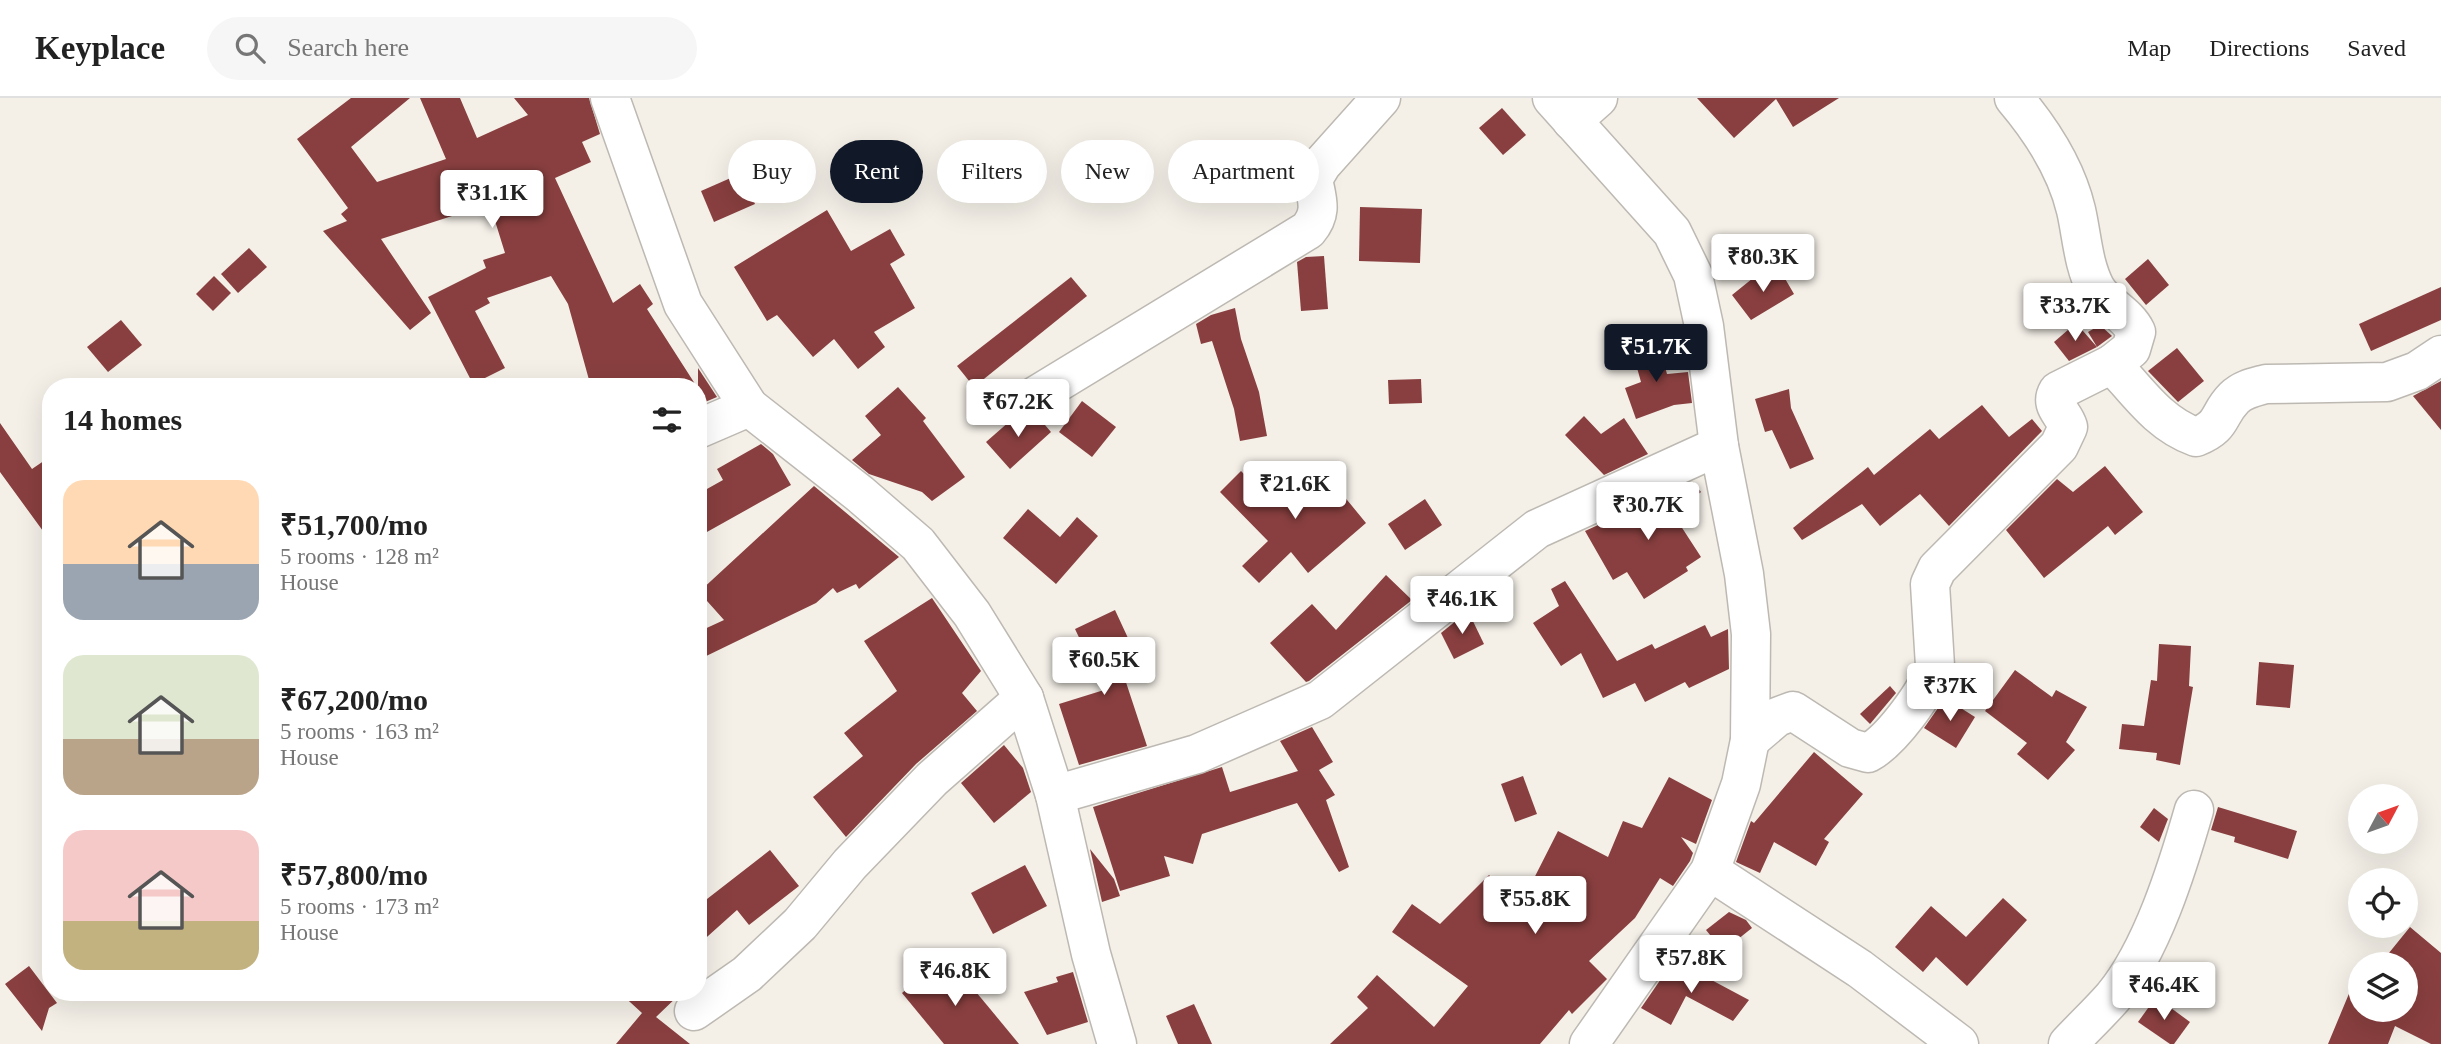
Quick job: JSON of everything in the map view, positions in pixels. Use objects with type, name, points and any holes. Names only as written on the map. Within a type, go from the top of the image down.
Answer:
[{"type":"street","points":[[610,98],[682,304],[749,407],[918,544],[972,614],[1024,698],[1055,795],[1114,1043]]},
{"type":"street","points":[[1032,398],[1308,230],[1318,218],[1320,207],[1314,179],[1322,163],[1381,98]]},
{"type":"street","points":[[1751,740],[1777,717],[1793,711],[1850,748],[1861,753],[1874,750],[1907,714],[1932,679],[1936,653],[1930,584],[1937,569],[2059,446],[2068,427],[2055,406],[2054,398],[2058,391],[2112,364],[2131,349],[2136,331],[2118,309],[2097,291],[2084,252],[2076,208],[2058,157],[2014,98]]},
{"type":"street","points":[[1574,106],[1672,232],[1693,275],[1704,326],[1719,446],[1744,574],[1750,622],[1751,740],[1741,784],[1710,871],[1589,1044]]},
{"type":"street","points":[[2112,364],[2155,412],[2177,431],[2196,437],[2212,431],[2234,398],[2248,388],[2266,384],[2387,382],[2417,371],[2441,355]]},
{"type":"street","points":[[707,425],[749,407]]},
{"type":"street","points":[[1055,795],[1197,754],[1320,700],[1537,530],[1719,446]]},
{"type":"street","points":[[694,1011],[747,974],[800,924],[849,864],[932,779],[1024,698]]},
{"type":"street","points":[[2068,1044],[2115,995],[2151,932],[2194,810]]},
{"type":"street","points":[[1710,871],[1860,969],[1959,1044]]},
{"type":"building","points":[[351,98],[410,98],[351,147],[377,182],[446,159],[420,98],[460,98],[477,138],[528,115],[514,98],[589,98],[600,134],[582,142],[591,162],[555,178],[613,303],[640,284],[653,304],[647,309],[691,378],[589,378],[568,304],[551,276],[487,298],[490,303],[475,311],[505,368],[485,378],[470,378],[428,297],[486,268],[483,260],[505,253],[491,208],[487,209],[486,205],[381,239],[431,313],[410,330],[323,231],[347,221],[341,214],[348,208],[297,139]]},
{"type":"building","points":[[1697,98],[1839,98],[1793,127],[1776,99],[1734,138]]},
{"type":"building","points":[[1502,108],[1526,135],[1503,155],[1479,128]]},
{"type":"building","points":[[728,179],[728,203],[755,204],[714,222],[701,191]]},
{"type":"building","points":[[1360,207],[1422,209],[1420,263],[1359,261]]},
{"type":"building","points":[[827,210],[851,251],[890,229],[905,255],[890,264],[915,308],[874,332],[885,347],[858,369],[834,339],[813,357],[777,315],[767,321],[734,267]]},
{"type":"building","points":[[249,248],[267,267],[238,293],[221,274]]},
{"type":"building","points":[[1324,256],[1328,309],[1301,311],[1297,262],[1306,257]]},
{"type":"building","points":[[2148,259],[2169,285],[2146,305],[2125,279]]},
{"type":"building","points":[[1763,270],[1768,277],[1780,270],[1794,294],[1751,320],[1732,295]]},
{"type":"building","points":[[214,276],[231,293],[213,311],[196,294]]},
{"type":"building","points":[[1071,277],[1087,296],[974,387],[957,366]]},
{"type":"building","points":[[2441,287],[2441,320],[2371,351],[2359,324]]},
{"type":"building","points":[[1235,308],[1241,339],[1259,392],[1267,436],[1240,441],[1234,409],[1212,341],[1201,344],[1196,324],[1211,315]]},
{"type":"building","points":[[121,320],[142,345],[108,372],[87,347]]},
{"type":"building","points":[[2076,323],[2097,347],[2069,361],[2054,342]]},
{"type":"building","points":[[2100,325],[2112,336],[2097,347],[2088,332]]},
{"type":"building","points":[[1658,342],[1667,374],[1688,372],[1692,403],[1674,405],[1636,419],[1625,388],[1641,382],[1632,350]]},
{"type":"building","points":[[2177,348],[2204,381],[2178,402],[2148,371]]},
{"type":"building","points":[[698,368],[705,378],[698,378]]},
{"type":"building","points":[[1421,379],[1422,403],[1389,404],[1388,380]]},
{"type":"building","points":[[2441,381],[2441,430],[2413,396]]},
{"type":"building","points":[[707,382],[717,397],[707,401]]},
{"type":"building","points":[[898,387],[926,418],[923,421],[965,477],[932,501],[922,492],[869,474],[852,460],[881,435],[865,416]]},
{"type":"building","points":[[1789,389],[1791,408],[1814,459],[1790,469],[1772,430],[1765,432],[1755,399]]},
{"type":"building","points":[[1082,401],[1116,427],[1092,457],[1059,432]]},
{"type":"building","points":[[1982,405],[2009,437],[2032,419],[2042,431],[1949,526],[1920,494],[1880,526],[1862,504],[1802,540],[1793,528],[1868,467],[1874,475],[1930,429],[1939,439]]},
{"type":"building","points":[[1018,414],[1032,420],[1039,418],[1051,432],[1010,469],[986,442]]},
{"type":"building","points":[[1584,416],[1601,434],[1624,418],[1648,454],[1604,475],[1565,435]]},
{"type":"building","points":[[0,423],[32,469],[42,462],[42,530],[0,472]]},
{"type":"building","points":[[761,444],[773,454],[791,485],[707,532],[707,489],[723,480],[717,469]]},
{"type":"building","points":[[2105,466],[2143,512],[2115,535],[2108,526],[2044,578],[2006,530],[2057,479],[2073,492]]},
{"type":"building","points":[[1320,467],[1366,523],[1308,573],[1291,552],[1259,583],[1242,566],[1268,541],[1220,492],[1241,471],[1273,504]]},
{"type":"building","points":[[1693,482],[1701,492],[1680,509],[1682,515],[1675,517],[1701,557],[1686,567],[1688,571],[1644,599],[1627,572],[1613,580],[1585,531]]},
{"type":"building","points":[[814,486],[899,557],[859,589],[856,584],[837,593],[833,588],[816,603],[707,656],[707,628],[724,620],[707,601],[707,585]]},
{"type":"building","points":[[1425,499],[1442,525],[1405,550],[1388,524]]},
{"type":"building","points":[[1028,509],[1060,537],[1077,517],[1098,536],[1056,584],[1003,538]]},
{"type":"building","points":[[1386,575],[1412,600],[1309,681],[1306,682],[1270,643],[1312,604],[1336,630]]},
{"type":"building","points":[[1565,581],[1617,661],[1652,644],[1655,649],[1705,625],[1711,637],[1728,629],[1729,669],[1689,688],[1685,682],[1645,702],[1635,683],[1603,698],[1581,653],[1561,666],[1533,623],[1559,606],[1551,589]]},
{"type":"building","points":[[932,598],[981,671],[962,693],[977,711],[916,764],[846,837],[813,797],[863,756],[844,733],[897,691],[864,641]]},
{"type":"building","points":[[1115,610],[1134,651],[1118,658],[1147,746],[1079,765],[1059,704],[1104,690],[1075,629]]},
{"type":"building","points":[[1468,611],[1484,644],[1454,659],[1441,633]]},
{"type":"building","points":[[2159,644],[2191,646],[2189,686],[2193,687],[2180,765],[2156,760],[2157,753],[2119,749],[2122,724],[2144,726],[2151,680],[2157,681]]},
{"type":"building","points":[[2259,662],[2294,665],[2290,708],[2256,705]]},
{"type":"building","points":[[2015,670],[2052,697],[2056,690],[2087,707],[2066,742],[2075,750],[2048,780],[2017,754],[2027,743],[1985,711]]},
{"type":"building","points":[[1890,686],[1896,693],[1870,724],[1860,714]]},
{"type":"building","points":[[1945,698],[1975,717],[1956,748],[1924,728]]},
{"type":"building","points":[[1312,727],[1333,762],[1319,770],[1335,795],[1326,800],[1349,867],[1339,872],[1297,803],[1202,834],[1193,864],[1164,856],[1170,876],[1120,891],[1093,807],[1222,767],[1230,792],[1298,771],[1280,741]]},
{"type":"building","points":[[1004,745],[1023,768],[1031,792],[994,823],[961,783]]},
{"type":"building","points":[[1814,752],[1863,794],[1824,839],[1829,842],[1816,866],[1774,842],[1760,873],[1736,862],[1751,821],[1754,823]]},
{"type":"building","points":[[1523,776],[1537,814],[1515,822],[1501,784]]},
{"type":"building","points":[[1669,777],[1712,800],[1696,844],[1681,837],[1693,853],[1690,861],[1673,886],[1660,878],[1635,918],[1589,961],[1607,979],[1572,1014],[1569,1010],[1540,1044],[1330,1044],[1368,1008],[1357,997],[1377,975],[1434,1027],[1468,986],[1392,932],[1412,904],[1440,924],[1489,875],[1520,906],[1558,831],[1608,857],[1623,821],[1642,828]]},
{"type":"building","points":[[2218,807],[2297,831],[2288,859],[2234,842],[2235,837],[2211,830]]},
{"type":"building","points":[[2154,808],[2168,819],[2159,842],[2140,827]]},
{"type":"building","points":[[1090,849],[1114,879],[1120,896],[1102,902]]},
{"type":"building","points":[[770,850],[799,886],[749,925],[737,910],[707,937],[707,899]]},
{"type":"building","points":[[1025,865],[1047,906],[993,934],[971,893]]},
{"type":"building","points":[[2003,898],[2027,920],[1967,986],[1936,957],[1923,972],[1895,947],[1931,906],[1966,937]]},
{"type":"building","points":[[1729,912],[1746,920],[1752,928],[1723,951],[1706,930]]},
{"type":"building","points":[[2418,934],[2441,953],[2441,1044],[2431,1044],[2395,1026],[2388,1044],[2328,1044],[2348,996],[2348,1022],[2418,1022],[2418,952],[2390,952],[2401,938],[2418,938]]},
{"type":"building","points":[[946,956],[1019,1044],[944,1044],[902,993]]},
{"type":"building","points":[[1674,960],[1749,1000],[1733,1021],[1686,996],[1671,1025],[1641,1008]]},
{"type":"building","points":[[29,966],[42,983],[42,1001],[57,1003],[49,1008],[42,1031],[5,984]]},
{"type":"building","points":[[1073,972],[1088,1022],[1047,1035],[1024,992],[1058,982],[1056,977]]},
{"type":"building","points":[[2156,997],[2190,1022],[2174,1044],[2138,1022]]},
{"type":"building","points":[[629,1001],[673,1001],[656,1017],[690,1044],[616,1044],[642,1013]]},
{"type":"building","points":[[1194,1004],[1212,1044],[1178,1044],[1166,1016]]}]
